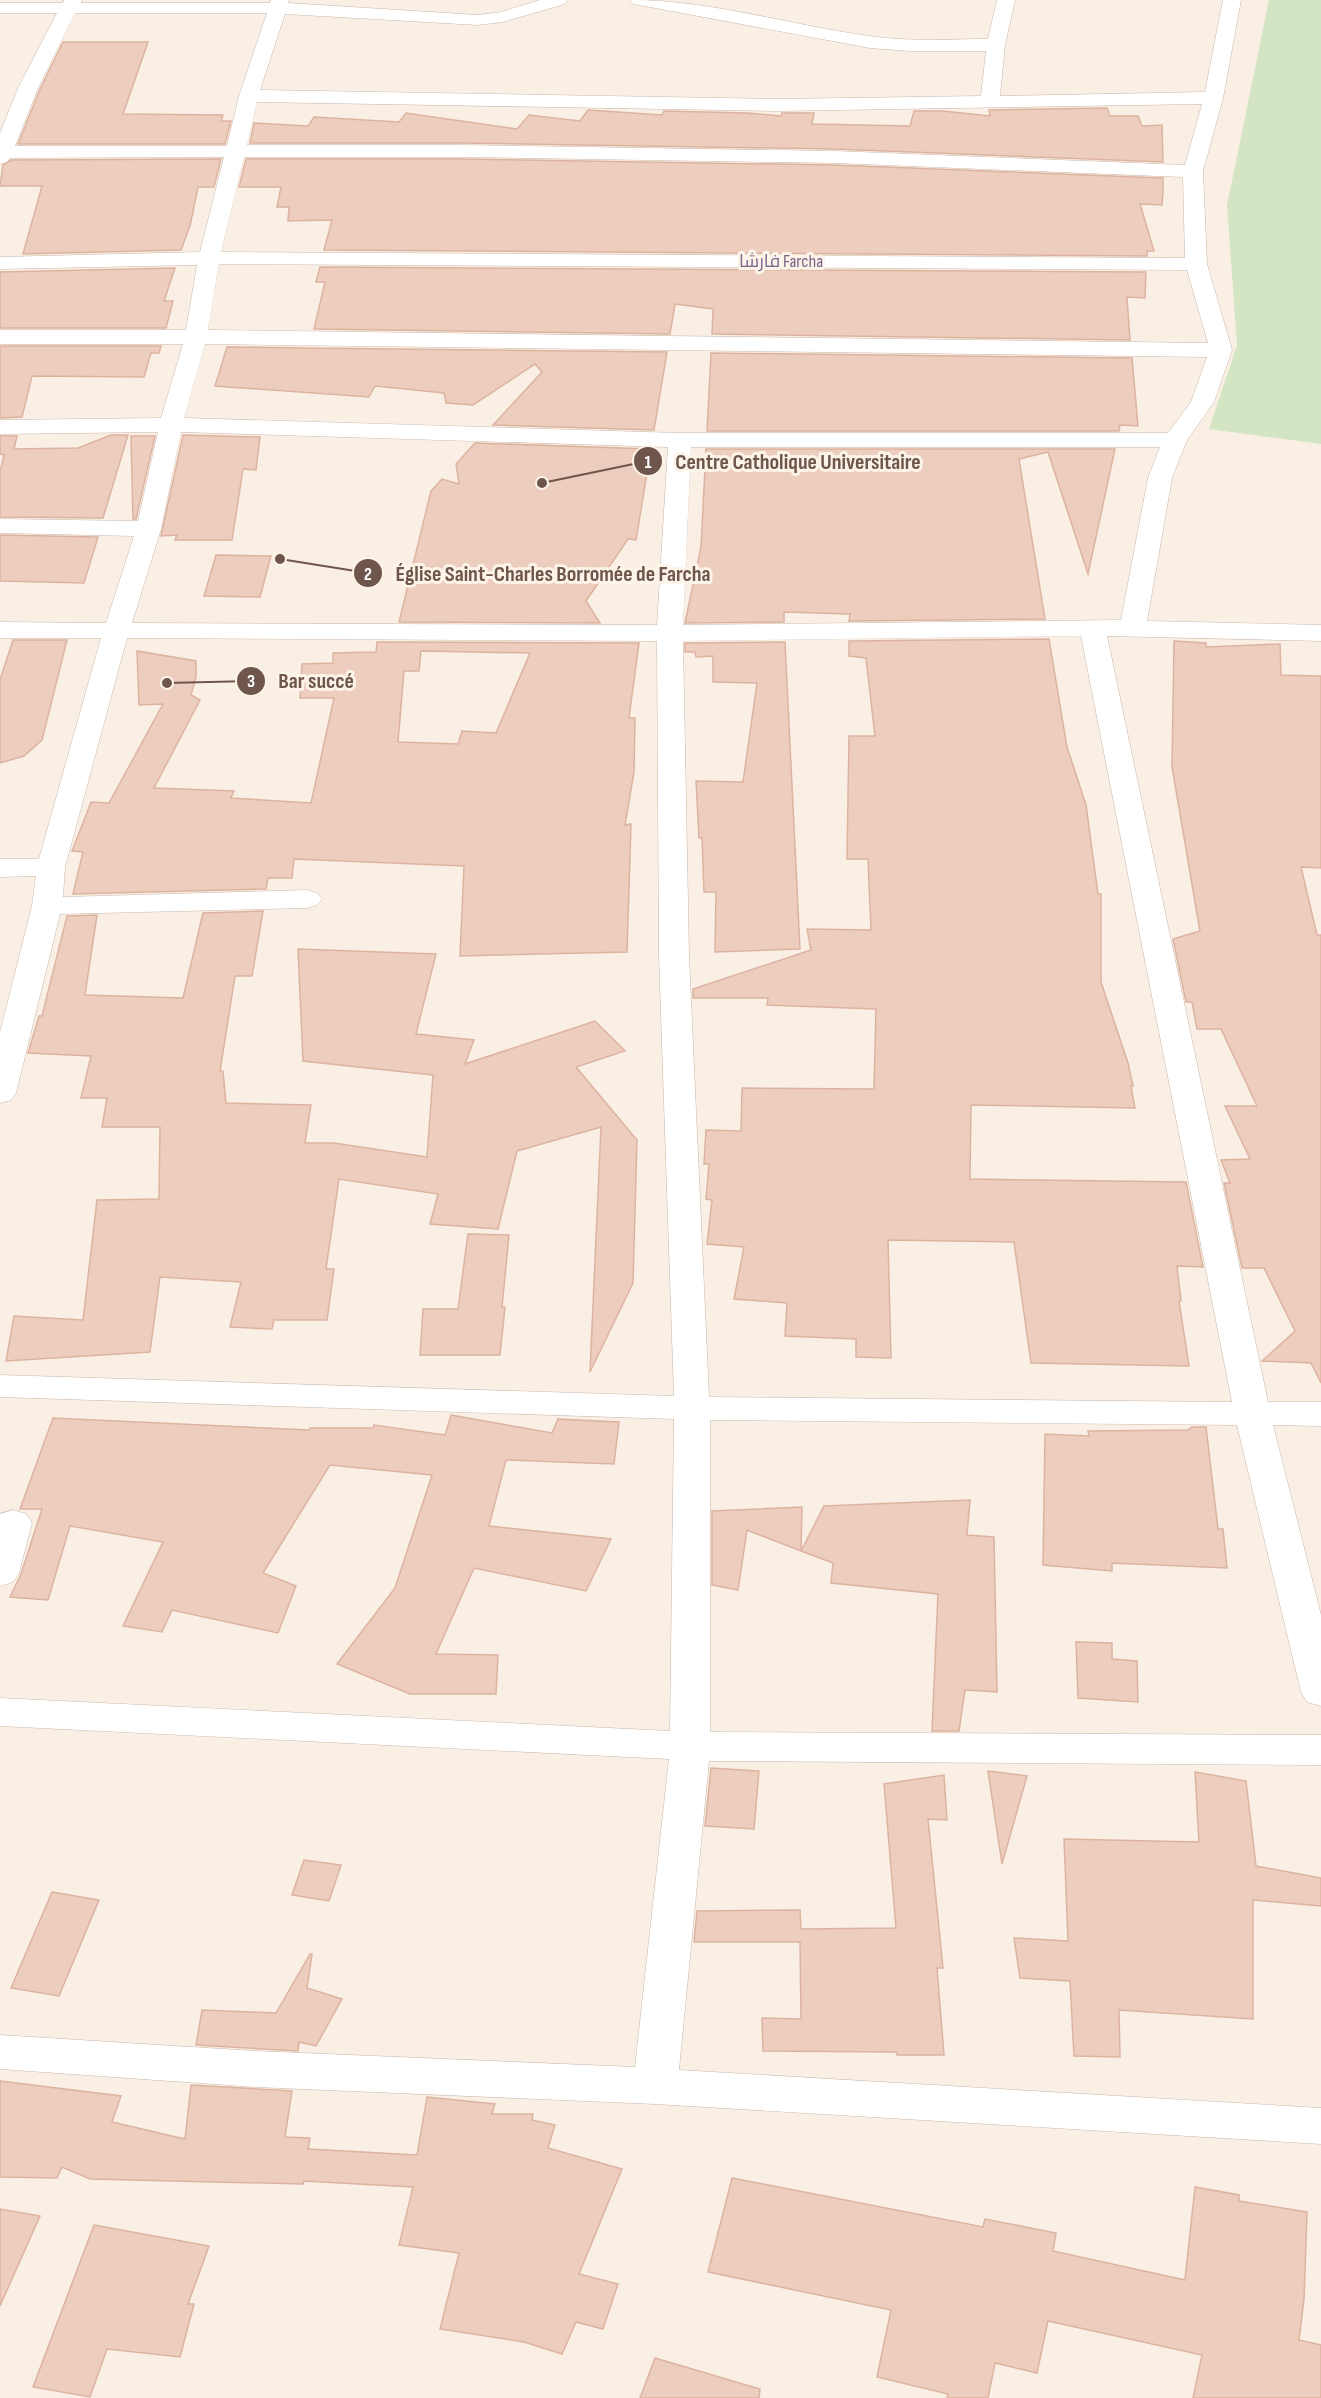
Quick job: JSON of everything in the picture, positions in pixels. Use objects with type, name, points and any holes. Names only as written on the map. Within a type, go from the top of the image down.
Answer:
[{"type":"street","points":[[0,9],[71,4],[278,4],[478,20],[503,17],[559,0]]},
{"type":"street","points":[[639,0],[870,42],[910,45],[996,45]]},
{"type":"street","points":[[990,100],[996,45],[1006,0]]},
{"type":"street","points":[[1133,628],[1160,477],[1175,440],[1202,402],[1221,350],[1196,264],[1193,171],[1213,98],[1232,0]]},
{"type":"street","points":[[71,4],[19,88],[1,154],[236,150],[834,157],[1193,171]]},
{"type":"street","points":[[0,1094],[47,906],[51,867],[116,631],[149,529],[171,425],[196,337],[209,258],[249,96],[278,4]]},
{"type":"street","points":[[249,96],[778,105],[1213,98]]},
{"type":"street","points":[[0,263],[209,258],[1196,264]]},
{"type":"street","points":[[0,337],[196,337],[1221,350]]},
{"type":"street","points":[[0,427],[171,425],[680,440],[1175,440]]},
{"type":"street","points":[[655,2086],[690,1746],[692,1408],[674,956],[670,633],[680,440]]},
{"type":"street","points":[[0,526],[149,529]]},
{"type":"street","points":[[0,630],[670,633],[1133,628],[1321,633]]},
{"type":"street","points":[[1093,630],[1252,1413],[1321,1692]]},
{"type":"street","points":[[0,868],[51,867]]},
{"type":"street","points":[[47,906],[307,899]]},
{"type":"street","points":[[0,1386],[692,1408],[1321,1414]]},
{"type":"street","points":[[0,1574],[13,1523]]},
{"type":"street","points":[[0,1712],[690,1746],[1321,1750]]},
{"type":"street","points":[[0,2052],[255,2069],[655,2086],[1321,2126]]},
{"type":"green space","points":[[1269,0],[1321,0],[1321,444],[1209,429],[1237,345],[1227,205]]},
{"type":"building","points":[[63,42],[148,42],[123,114],[223,115],[221,121],[231,121],[225,144],[18,144],[40,89]]},
{"type":"building","points":[[1107,108],[1110,116],[1138,116],[1142,126],[1162,125],[1163,162],[834,149],[459,143],[250,143],[254,123],[308,126],[314,117],[399,122],[406,113],[517,129],[529,115],[580,121],[588,110],[662,115],[664,111],[781,116],[782,113],[814,113],[812,124],[910,126],[914,111],[943,111],[990,116],[989,110]]},
{"type":"building","points":[[221,159],[214,187],[198,187],[190,226],[181,250],[23,254],[42,186],[0,186],[3,165],[11,160]]},
{"type":"building","points":[[246,159],[459,159],[834,165],[1163,178],[1163,192],[1162,205],[1140,204],[1154,251],[1147,251],[1147,256],[324,250],[332,220],[288,221],[289,207],[277,207],[281,187],[239,187]]},
{"type":"building","points":[[320,267],[1146,272],[1145,298],[1127,297],[1130,340],[712,334],[713,309],[675,304],[670,334],[314,329],[325,282],[316,282]]},
{"type":"building","points":[[175,268],[164,301],[173,301],[166,328],[0,328],[0,272]]},
{"type":"building","points":[[0,346],[161,346],[159,353],[151,353],[144,377],[32,376],[22,417],[0,418]]},
{"type":"building","points":[[227,347],[667,352],[654,430],[493,425],[542,372],[535,364],[473,405],[446,403],[444,393],[375,386],[369,397],[215,386]]},
{"type":"building","points":[[711,353],[1132,358],[1138,426],[1120,425],[1119,431],[707,431]]},
{"type":"building","points":[[111,435],[128,435],[103,518],[0,517],[0,472],[4,455],[0,454],[0,436],[17,436],[14,449],[78,448]]},
{"type":"building","points":[[183,435],[260,437],[256,470],[243,469],[232,540],[175,540],[177,535],[161,536]]},
{"type":"building","points":[[131,436],[155,436],[136,519],[133,519]]},
{"type":"building","points":[[475,443],[651,449],[636,540],[628,539],[586,601],[600,623],[399,622],[431,491],[442,479],[459,484],[456,464]]},
{"type":"building","points":[[706,449],[1115,449],[1088,574],[1048,452],[1019,459],[1045,619],[849,621],[850,614],[784,612],[784,622],[685,623],[701,547]]},
{"type":"building","points":[[0,535],[98,537],[84,583],[0,581]]},
{"type":"building","points":[[216,555],[271,556],[260,597],[204,596]]},
{"type":"building","points":[[1049,639],[1067,747],[1086,805],[1098,894],[1101,894],[1101,982],[1128,1063],[1135,1108],[971,1105],[970,1179],[1186,1182],[1203,1267],[1177,1266],[1181,1301],[1179,1301],[1189,1366],[1031,1363],[1014,1242],[888,1240],[891,1358],[856,1357],[856,1339],[785,1336],[787,1303],[734,1299],[744,1247],[707,1244],[712,1200],[706,1199],[709,1164],[704,1164],[706,1130],[741,1131],[742,1088],[874,1089],[876,1009],[767,1005],[768,998],[693,998],[693,989],[811,950],[807,929],[871,930],[868,859],[847,859],[849,736],[875,736],[866,658],[849,656],[849,641]]},
{"type":"building","points":[[13,640],[67,640],[42,740],[24,756],[0,763],[0,680]]},
{"type":"building","points":[[1174,641],[1206,643],[1206,647],[1280,644],[1281,675],[1321,676],[1321,868],[1301,867],[1317,935],[1321,935],[1321,1383],[1311,1363],[1262,1361],[1295,1331],[1264,1268],[1242,1268],[1224,1183],[1230,1183],[1221,1160],[1250,1159],[1225,1106],[1257,1106],[1221,1029],[1197,1029],[1192,1002],[1186,1002],[1173,939],[1200,931],[1172,767]]},
{"type":"building","points":[[377,642],[639,643],[629,718],[635,718],[634,772],[625,825],[631,824],[627,952],[460,956],[464,866],[294,859],[292,878],[268,878],[266,889],[73,894],[83,852],[72,851],[91,802],[109,803],[163,704],[139,705],[137,651],[196,661],[196,677],[191,695],[200,700],[154,788],[234,791],[231,798],[311,803],[334,698],[300,698],[302,664],[333,663],[333,653],[376,652]],"holes":[[[421,651],[530,653],[496,733],[462,731],[458,744],[398,742],[404,671],[419,671]]]},
{"type":"building","points":[[785,642],[800,949],[715,952],[716,892],[704,892],[702,838],[699,838],[696,781],[743,782],[757,683],[713,682],[713,656],[696,657],[695,652],[685,652],[685,643]]},
{"type":"building","points":[[263,911],[252,976],[235,976],[220,1071],[223,1071],[226,1103],[311,1105],[305,1143],[334,1143],[427,1157],[433,1075],[303,1061],[298,949],[436,954],[416,1034],[474,1040],[465,1064],[595,1021],[625,1051],[576,1067],[637,1140],[633,1283],[590,1372],[601,1127],[517,1151],[498,1229],[430,1224],[438,1194],[339,1179],[326,1269],[334,1269],[327,1320],[274,1320],[272,1329],[230,1327],[241,1282],[160,1277],[150,1352],[6,1361],[14,1316],[83,1320],[97,1200],[159,1199],[160,1127],[102,1127],[107,1098],[81,1098],[91,1056],[28,1053],[39,1016],[42,1016],[67,916],[97,915],[85,995],[183,998],[203,913]]},
{"type":"building","points":[[468,1234],[509,1235],[500,1355],[420,1355],[423,1309],[458,1309]]},
{"type":"building","points":[[451,1415],[552,1433],[558,1419],[619,1422],[614,1464],[506,1460],[489,1526],[611,1539],[586,1591],[474,1568],[436,1654],[498,1655],[496,1694],[410,1694],[337,1664],[395,1588],[432,1475],[330,1465],[263,1573],[296,1586],[278,1633],[172,1610],[162,1632],[123,1626],[163,1542],[70,1526],[48,1600],[10,1597],[21,1574],[42,1509],[20,1509],[53,1418],[309,1430],[310,1428],[373,1428],[374,1425],[445,1435]]},
{"type":"building","points":[[1192,1427],[1206,1427],[1218,1529],[1223,1529],[1227,1568],[1112,1563],[1112,1571],[1043,1565],[1045,1434],[1089,1436],[1088,1431],[1188,1430]]},
{"type":"building","points":[[970,1500],[967,1535],[994,1537],[997,1692],[965,1690],[959,1731],[932,1731],[938,1594],[831,1583],[833,1563],[801,1551],[824,1506]]},
{"type":"building","points":[[802,1507],[801,1551],[747,1530],[738,1590],[712,1585],[712,1511]]},
{"type":"building","points":[[1076,1642],[1112,1643],[1112,1659],[1137,1661],[1138,1702],[1078,1698]]},
{"type":"building","points":[[711,1768],[759,1771],[754,1829],[705,1826]]},
{"type":"building","points":[[988,1771],[1027,1776],[1002,1864]]},
{"type":"building","points":[[1195,1772],[1246,1781],[1256,1866],[1321,1878],[1321,1906],[1253,1900],[1253,2019],[1119,2010],[1120,2057],[1074,2056],[1070,1981],[1020,1978],[1014,1938],[1068,1941],[1064,1839],[1199,1842]]},
{"type":"building","points":[[944,1775],[947,1820],[928,1819],[943,1968],[937,1968],[944,2055],[897,2055],[897,2052],[763,2051],[762,2018],[801,2019],[800,1942],[694,1942],[697,1911],[800,1910],[801,1929],[896,1928],[884,1784]]},
{"type":"building","points":[[304,1860],[341,1865],[329,1901],[292,1895]]},
{"type":"building","points":[[52,1892],[99,1900],[59,1996],[11,1988]]},
{"type":"building","points":[[312,1954],[307,1988],[342,1999],[316,2046],[299,2042],[298,2051],[196,2045],[202,2010],[276,2013]]},
{"type":"building","points":[[0,2081],[121,2096],[112,2122],[185,2139],[191,2085],[292,2091],[285,2137],[310,2138],[308,2149],[417,2155],[427,2097],[495,2104],[492,2114],[533,2114],[532,2120],[555,2125],[548,2148],[622,2169],[579,2274],[618,2284],[603,2329],[576,2322],[562,2354],[524,2342],[440,2329],[459,2253],[399,2245],[413,2187],[304,2181],[303,2184],[90,2179],[62,2167],[57,2178],[0,2177]]},
{"type":"building","points":[[732,2178],[983,2227],[985,2219],[1056,2233],[1053,2251],[1185,2280],[1195,2187],[1239,2195],[1239,2201],[1307,2212],[1304,2299],[1299,2340],[1321,2345],[1321,2398],[1193,2398],[1202,2355],[1048,2321],[1037,2373],[995,2363],[988,2398],[947,2398],[948,2394],[877,2377],[891,2310],[708,2272]]},
{"type":"building","points":[[0,2209],[40,2216],[0,2306]]},
{"type":"building","points":[[94,2225],[209,2246],[188,2304],[194,2304],[180,2357],[107,2349],[90,2397],[33,2387]]},
{"type":"building","points":[[655,2358],[760,2389],[759,2398],[640,2398]]},
{"type":"place","name":"Centre Catholique Universitaire","points":[[542,483]]},
{"type":"place","name":"Église Saint-Charles Borromée de Farcha","points":[[280,559]]},
{"type":"place","name":"Bar succé","points":[[167,683]]},
{"type":"district","name":"فارشا Farcha","points":[[781,261]]}]
